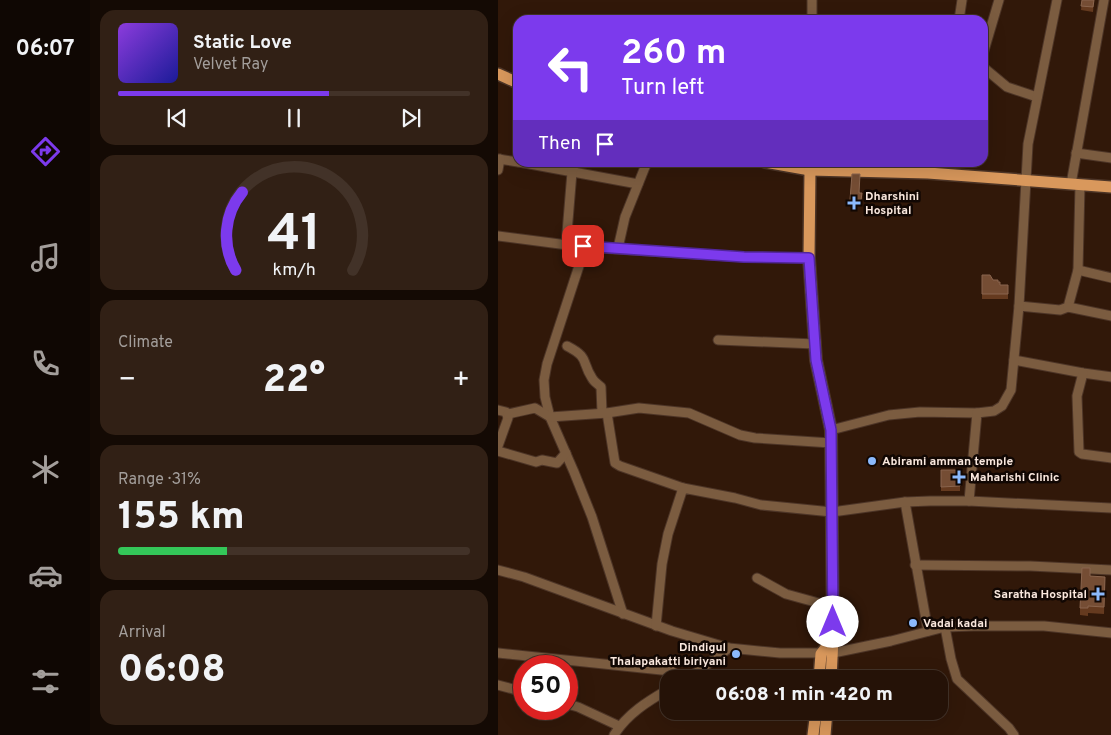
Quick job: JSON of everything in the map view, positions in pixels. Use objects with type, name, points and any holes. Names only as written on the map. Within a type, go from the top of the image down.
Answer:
[{"type":"main road","points":[[498,74],[513,81]]},
{"type":"main road","points":[[810,167],[809,258],[816,360],[831,430],[833,638],[822,670]]},
{"type":"main road","points":[[869,167],[928,168],[1026,181],[1112,186]]},
{"type":"main road","points":[[827,654],[829,670]]},
{"type":"main road","points":[[813,735],[815,720]]},
{"type":"main road","points":[[824,735],[826,720]]},
{"type":"street","points":[[812,0],[812,15]]},
{"type":"street","points":[[959,15],[962,0]]},
{"type":"street","points":[[988,37],[999,0]]},
{"type":"street","points":[[831,430],[889,415],[920,412],[977,413],[994,410],[1002,406],[1011,390],[1019,306],[1028,144],[1057,0]]},
{"type":"street","points":[[1068,306],[1078,270],[1075,184],[1076,153],[1104,0]]},
{"type":"street","points":[[988,71],[1007,88],[1037,97]]},
{"type":"street","points":[[1076,153],[1112,158]]},
{"type":"street","points":[[498,170],[499,159],[513,161]]},
{"type":"street","points":[[545,167],[638,184]]},
{"type":"street","points":[[566,245],[574,167]]},
{"type":"street","points":[[618,248],[625,217],[645,167]]},
{"type":"street","points":[[498,236],[566,245],[744,257],[809,258]]},
{"type":"street","points":[[583,246],[579,266],[547,364],[544,380],[545,397],[550,417],[592,517],[623,614]]},
{"type":"street","points":[[1078,270],[1112,278]]},
{"type":"street","points":[[1019,306],[1060,310],[1068,306],[1112,316]]},
{"type":"street","points":[[718,340],[815,344]]},
{"type":"street","points":[[567,346],[578,351],[585,359],[592,380],[601,387],[615,462],[620,466],[650,478],[683,488],[761,505],[832,512],[905,502],[969,501],[1112,508]]},
{"type":"street","points":[[1014,360],[1083,374],[1112,377]]},
{"type":"street","points":[[1083,374],[1077,396],[1079,452],[1112,458]]},
{"type":"street","points":[[498,410],[508,414],[535,408],[550,417],[605,413],[639,408],[689,413],[740,435],[755,438],[831,443]]},
{"type":"street","points":[[969,501],[977,413]]},
{"type":"street","points":[[498,446],[507,423],[508,414]]},
{"type":"street","points":[[498,451],[536,462],[542,460],[557,463],[566,453]]},
{"type":"street","points":[[656,626],[662,564],[668,534],[683,488]]},
{"type":"street","points":[[905,502],[928,631]]},
{"type":"street","points":[[916,565],[1030,566],[1112,570]]},
{"type":"street","points":[[498,570],[656,626],[729,648],[780,653],[827,654],[945,627],[1044,626],[1112,633]]},
{"type":"street","points":[[757,578],[786,594],[833,607]]},
{"type":"street","points":[[945,627],[957,679],[1014,735]]},
{"type":"street","points":[[700,670],[729,648]]},
{"type":"street","points":[[498,653],[661,670]]},
{"type":"street","points":[[498,685],[513,689]]},
{"type":"street","points":[[614,735],[619,726],[642,705],[660,694]]},
{"type":"street","points":[[578,707],[619,726]]},
{"type":"building","points":[[1082,0],[1094,0],[1093,7],[1081,6]]},
{"type":"building","points":[[852,174],[860,174],[859,193],[862,193],[861,200],[850,200]]},
{"type":"building","points":[[982,275],[990,275],[993,280],[1000,282],[1000,285],[1008,285],[1008,294],[982,294]]},
{"type":"building","points":[[941,470],[960,470],[960,486],[941,487]]},
{"type":"building","points":[[1082,568],[1090,568],[1090,576],[1105,577],[1104,607],[1088,606],[1088,608],[1080,608]]},
{"type":"place","name":"Dharshini Hospital","points":[[854,203]]},
{"type":"place","name":"Abirami amman temple","points":[[872,461]]},
{"type":"place","name":"Maharishi Clinic","points":[[959,477]]},
{"type":"place","name":"Saratha Hospital","points":[[1098,594]]},
{"type":"place","name":"Vadai kadai","points":[[913,623]]},
{"type":"place","name":"Dindigul Thalapakatti biriyani","points":[[736,654]]},
{"type":"route","points":[[583,246],[744,257],[809,258],[816,360],[831,430],[833,622]]}]
